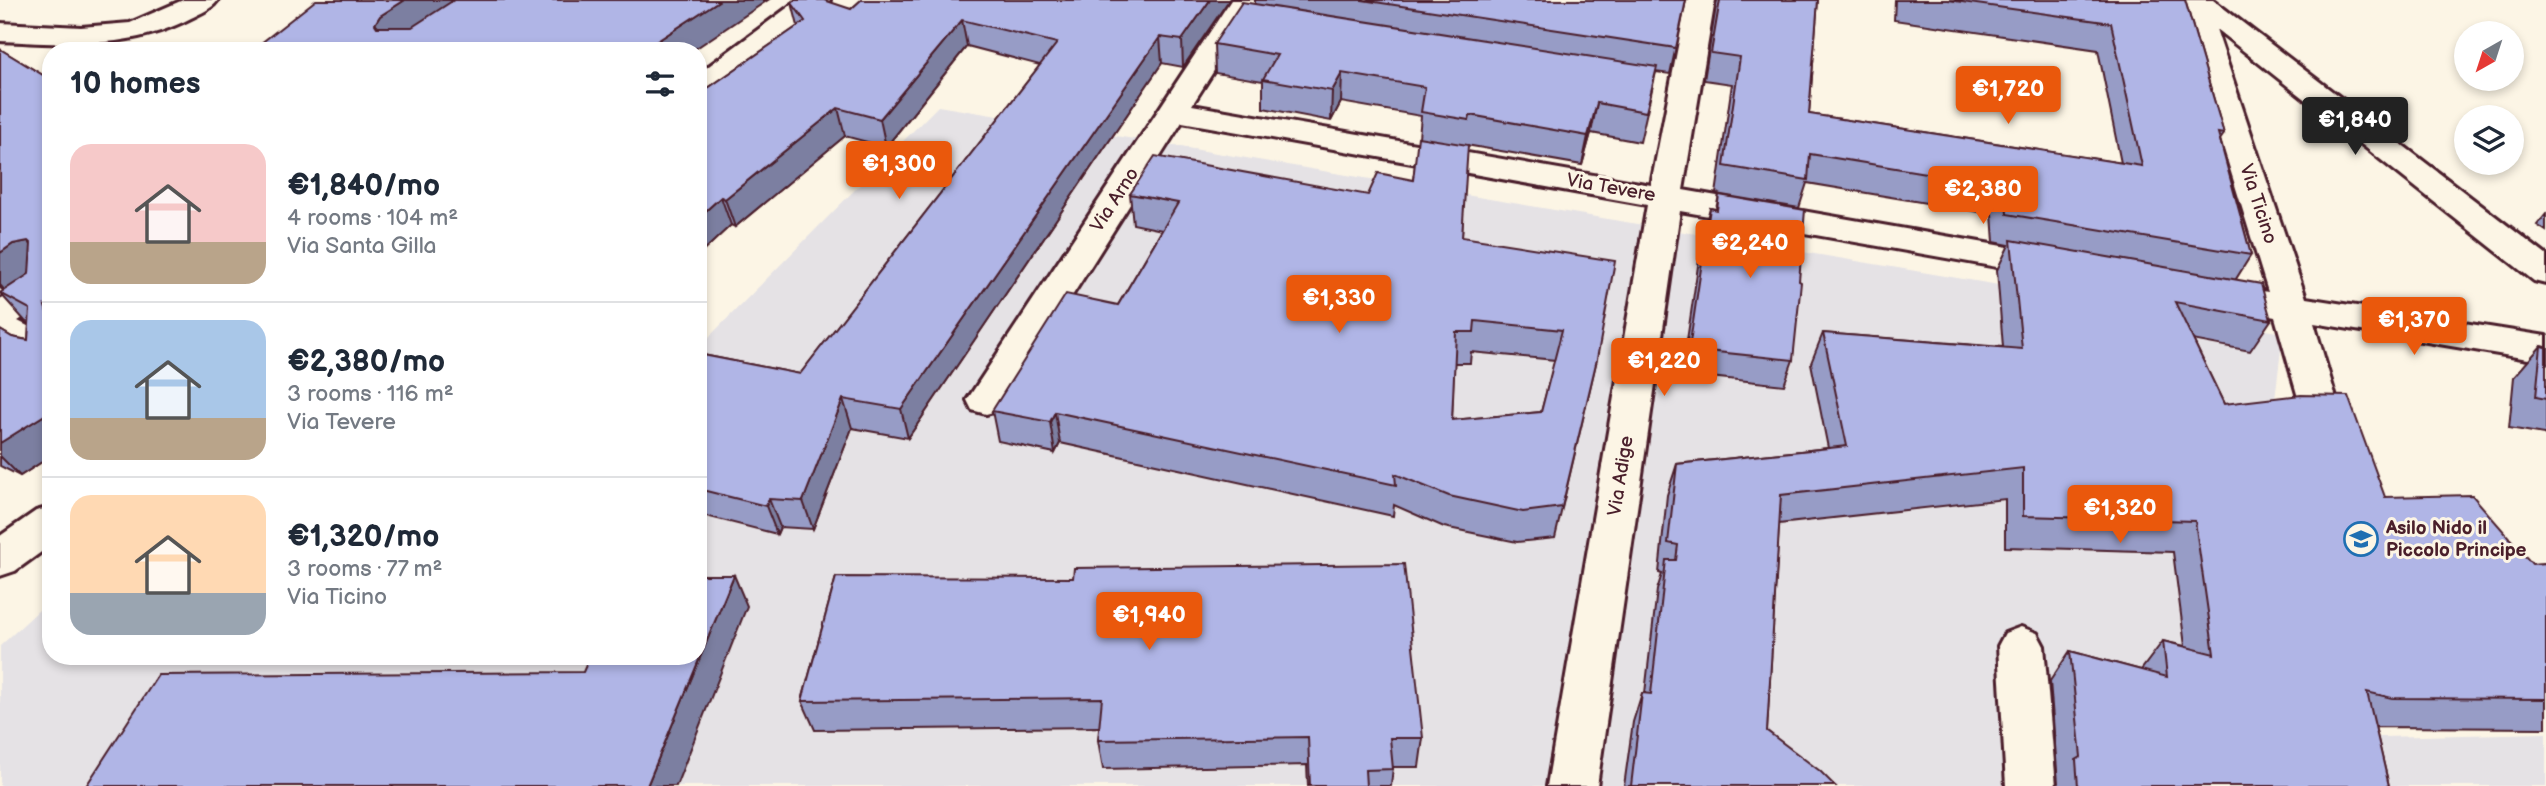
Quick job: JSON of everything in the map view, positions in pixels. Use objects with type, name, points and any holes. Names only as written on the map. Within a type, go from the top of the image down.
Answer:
[{"type":"street","points":[[0,33],[80,35],[131,32],[158,23],[204,0]]},
{"type":"street","points":[[707,81],[816,0]]},
{"type":"street","name":"Via Adige","points":[[1572,786],[1665,198],[1672,88],[1701,0]]},
{"type":"street","points":[[2185,2],[2546,273]]},
{"type":"street","name":"Via Ticino","points":[[2185,2],[2291,308],[2320,408]]},
{"type":"street","name":"Via Arno","points":[[986,400],[1173,111],[1246,13]]},
{"type":"street","name":"Via Tevere","points":[[1173,111],[2091,273]]},
{"type":"street","points":[[0,316],[42,289]]},
{"type":"street","points":[[2186,290],[2546,349]]},
{"type":"street","points":[[0,327],[42,349]]},
{"type":"street","points":[[0,559],[42,529]]},
{"type":"street","points":[[2021,646],[2031,786]]},
{"type":"shaded area","points":[[938,106],[2283,333],[2273,416],[2341,738],[2546,733],[2546,786],[0,786],[0,646],[42,607],[42,665],[707,665],[707,339]]},
{"type":"building","points":[[316,0],[405,0],[380,16],[375,24],[377,27],[412,27],[454,0],[720,0],[656,42],[262,42]]},
{"type":"building","points":[[796,0],[824,0],[851,9],[861,0],[1210,0],[1182,40],[1160,37],[901,409],[843,399],[803,501],[769,499],[766,506],[707,491],[707,356],[800,374],[1057,43],[962,20],[880,119],[838,108],[725,199],[721,197],[707,210],[707,89],[805,21],[792,3]]},
{"type":"building","points":[[1362,0],[1686,0],[1676,48]]},
{"type":"building","points":[[1720,0],[1818,0],[1809,114],[2142,166],[2111,23],[1948,0],[2185,0],[2224,134],[2218,133],[2251,255],[2007,214],[2005,186],[1810,154],[1808,180],[1724,166],[1740,57],[1711,53]]},
{"type":"building","points":[[1242,2],[1657,67],[1646,112],[1597,103],[1588,136],[1470,115],[1469,120],[1421,112],[1425,87],[1342,73],[1332,91],[1263,79],[1277,55],[1214,44]]},
{"type":"building","points":[[0,49],[42,75],[42,417],[0,443],[0,330],[12,337],[28,340],[30,309],[0,293],[29,274],[31,244],[28,241],[13,244],[0,253]]},
{"type":"building","points":[[1418,137],[1468,145],[1462,237],[1615,261],[1597,359],[1562,507],[1523,512],[1449,496],[1395,474],[1396,485],[1055,412],[1050,422],[992,411],[1066,294],[1118,305],[1178,203],[1130,194],[1155,156],[1368,195],[1378,173],[1413,180]],"holes":[[[1475,321],[1562,330],[1541,412],[1452,420],[1456,332],[1474,332]]]},
{"type":"building","points":[[1719,195],[1805,210],[1793,360],[1689,349],[1710,208],[1717,210]]},
{"type":"building","points":[[2011,240],[2261,284],[2271,320],[2175,302],[2224,404],[2301,395],[2348,396],[2385,497],[2472,495],[2532,564],[2546,563],[2546,699],[2392,698],[2367,692],[2389,786],[2078,786],[2076,760],[2081,757],[2070,651],[2167,677],[2163,641],[2214,654],[2195,521],[2023,516],[2023,468],[1781,495],[1767,731],[1820,771],[1835,786],[1631,786],[1642,693],[1651,694],[1666,560],[1676,560],[1678,545],[1668,543],[1677,464],[1847,446],[1823,333],[2022,349]]},
{"type":"building","points":[[2541,346],[2546,347],[2546,399],[2536,397]]},
{"type":"building","points":[[1404,564],[1423,738],[1390,738],[1393,769],[1365,770],[1366,786],[1310,786],[1308,737],[1098,740],[1102,698],[802,701],[836,577],[1073,578],[1074,568]]},
{"type":"building","points":[[707,575],[734,575],[707,640]]},
{"type":"building","points":[[586,665],[697,665],[647,786],[86,786],[158,675],[583,672]]},
{"type":"place","name":"Asilo Nido il Piccolo Principe","points":[[2361,539]]}]
